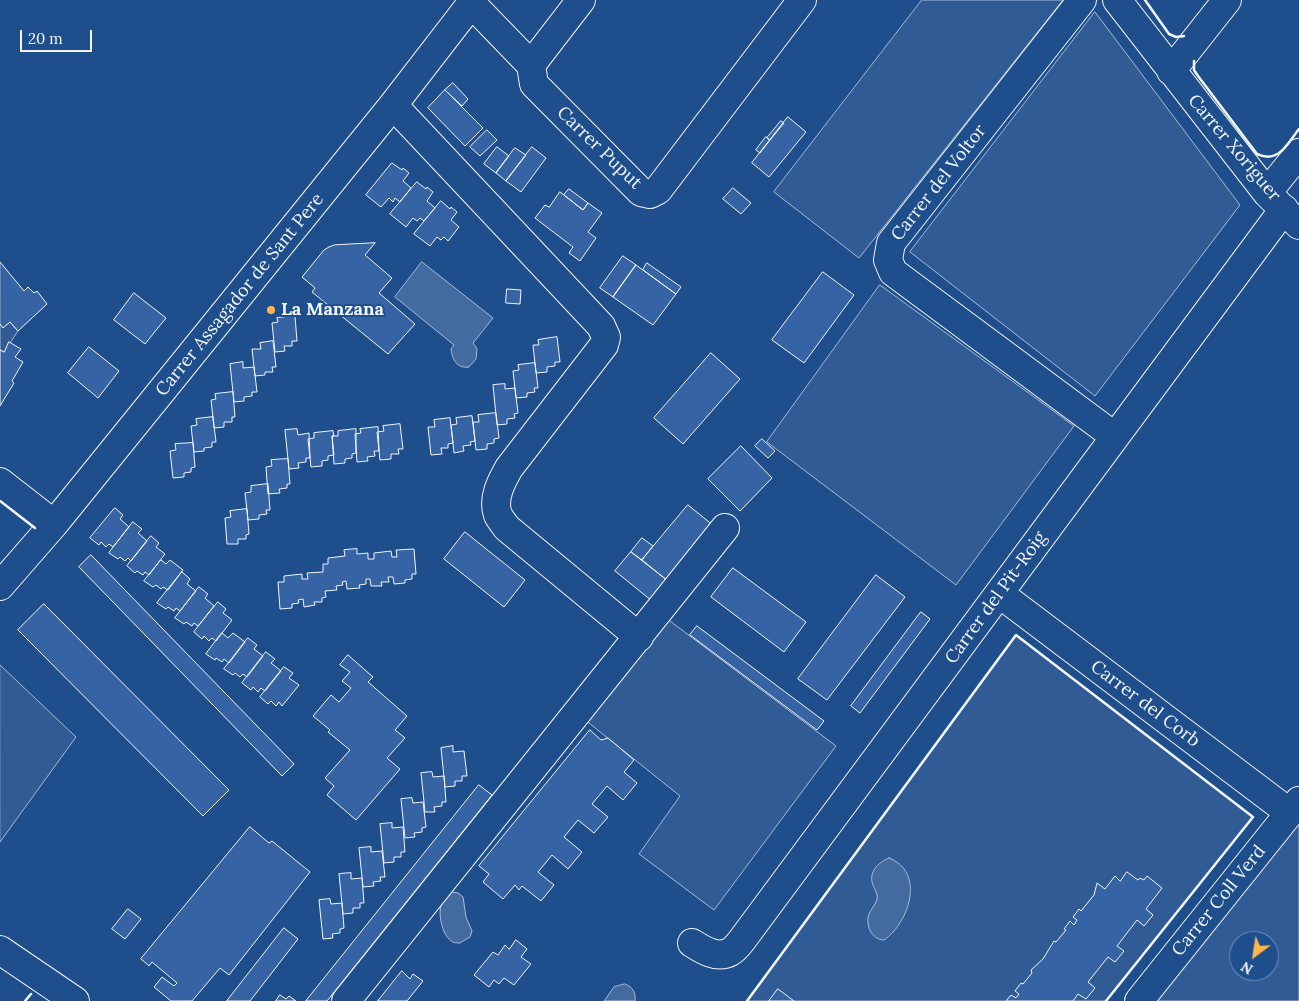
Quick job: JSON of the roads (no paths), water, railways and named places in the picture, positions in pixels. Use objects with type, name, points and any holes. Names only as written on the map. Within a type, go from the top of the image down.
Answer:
[{"type":"street","points":[[531,65],[581,0]]},
{"type":"street","name":"Carrer Puput","points":[[473,2],[531,65],[534,84],[640,192],[650,194],[658,190],[802,0]]},
{"type":"street","name":"Carrer del Voltor","points":[[1082,0],[891,243],[888,260],[893,272],[1114,436]]},
{"type":"street","name":"Carrer Xoriguer","points":[[1117,0],[1171,71],[1283,209]]},
{"type":"street","points":[[1171,71],[1228,0]]},
{"type":"street","name":"Carrer Assagador de Sant Pere","points":[[0,586],[54,524],[393,105],[473,2]]},
{"type":"street","points":[[393,105],[601,326],[606,337],[604,345],[508,468],[500,484],[496,500],[498,515],[507,528],[639,637]]},
{"type":"street","name":"Carrer del Pit-Roig","points":[[692,943],[705,952],[718,954],[730,952],[742,940],[1000,594],[1114,436],[1283,209],[1299,153]]},
{"type":"street","points":[[0,482],[54,524]]},
{"type":"street","points":[[346,1001],[725,528]]},
{"type":"street","name":"Carrer del Corb","points":[[1000,594],[1294,807]]},
{"type":"street","name":"Carrer Coll Verd","points":[[1139,1001],[1294,807]]},
{"type":"street","points":[[0,950],[74,1001]]},
{"type":"place","name":"La Manzana","points":[[271,310]]}]
